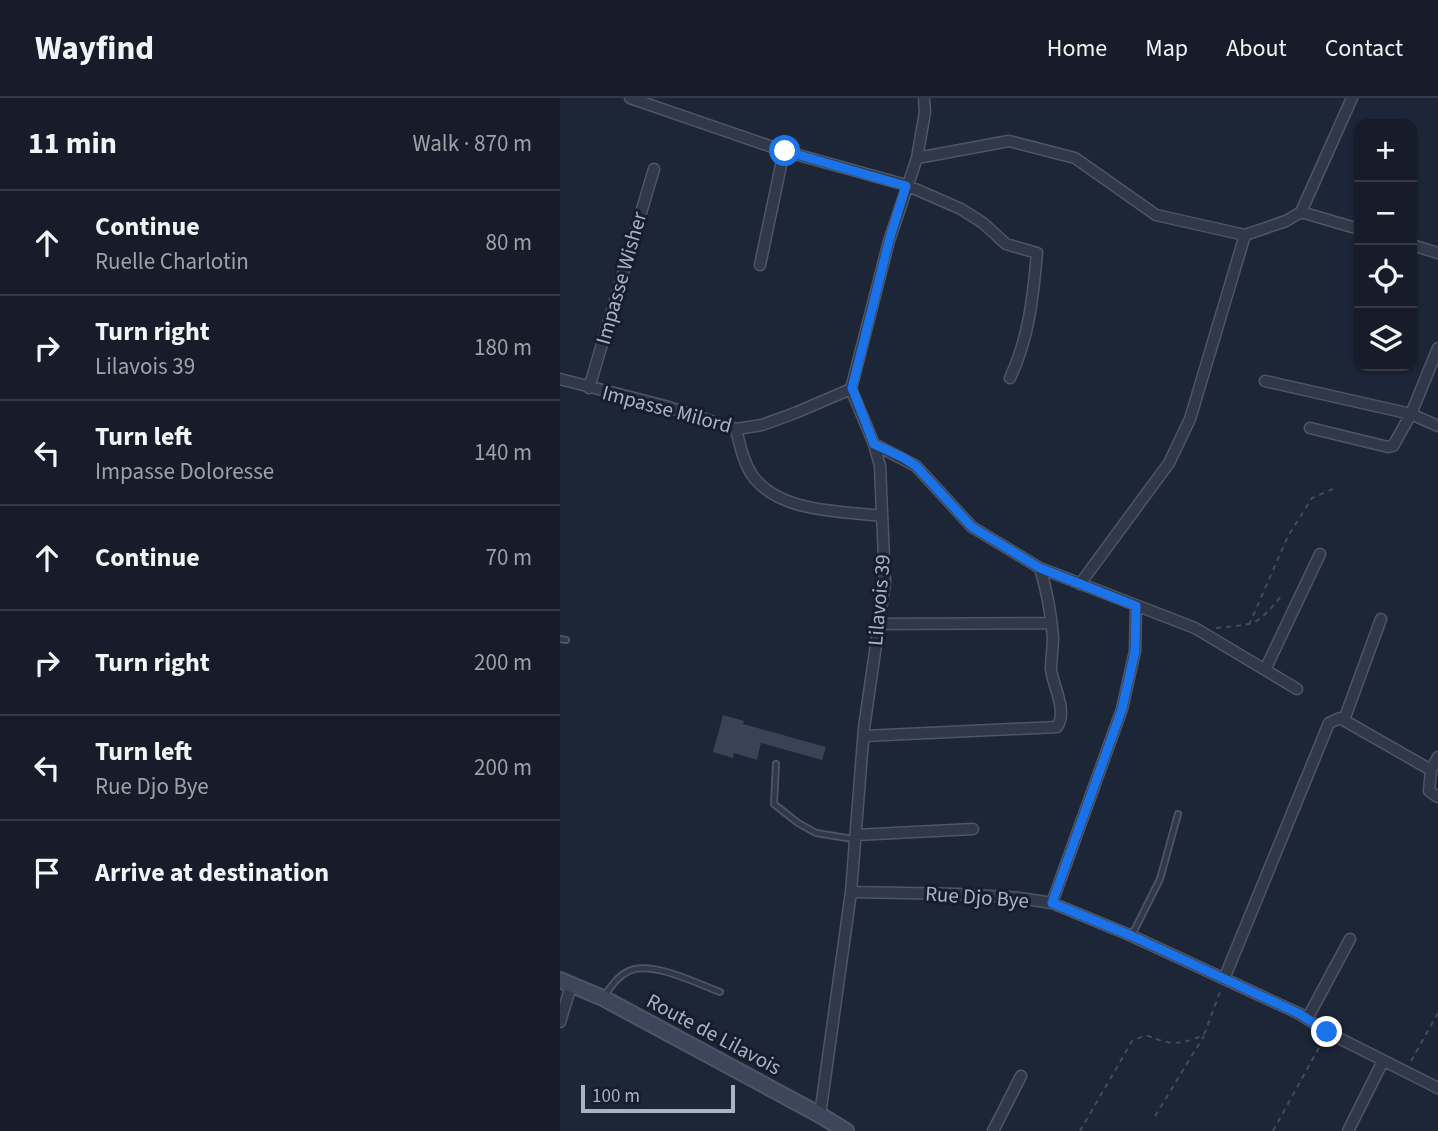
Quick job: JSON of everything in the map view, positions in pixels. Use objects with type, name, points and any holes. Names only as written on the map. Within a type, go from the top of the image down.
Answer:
[{"type":"main road","name":"Route de Lilavois","points":[[566,983],[603,998],[845,1131]]},
{"type":"street","points":[[630,98],[785,151],[906,186],[961,209],[983,223],[1006,244],[1037,253],[1027,328],[1021,354],[1010,378]]},
{"type":"street","points":[[852,388],[889,241],[916,158],[925,112],[924,98]]},
{"type":"street","points":[[916,158],[1009,141],[1075,158],[1156,215],[1245,235],[1286,221],[1301,212],[1352,98]]},
{"type":"street","points":[[760,265],[785,151]]},
{"type":"street","name":"Impasse Wisher","points":[[589,388],[654,169]]},
{"type":"street","points":[[1301,212],[1354,228]]},
{"type":"street","points":[[1080,584],[1170,463],[1190,419],[1245,235]]},
{"type":"street","points":[[1417,247],[1438,253]]},
{"type":"street","points":[[1310,428],[1388,447],[1396,443],[1438,348]]},
{"type":"street","name":"Impasse Milord","points":[[560,379],[665,406],[736,429],[773,421],[852,388]]},
{"type":"street","points":[[1265,381],[1411,414],[1438,426]]},
{"type":"street","name":"Lilavois 39","points":[[820,1115],[851,892],[864,736],[885,582],[880,466],[852,388]]},
{"type":"street","points":[[736,429],[742,453],[753,475],[762,486],[775,494],[821,509],[882,516]]},
{"type":"street","points":[[874,444],[916,466],[972,527],[1040,568],[1195,628],[1297,689]]},
{"type":"street","points":[[1265,670],[1320,554]]},
{"type":"street","points":[[864,736],[1057,727],[1061,721],[1061,712],[1053,680],[1050,603],[1040,568]]},
{"type":"street","points":[[1052,903],[1122,709],[1135,651],[1136,606]]},
{"type":"street","points":[[1344,720],[1381,619]]},
{"type":"street","points":[[879,624],[1051,623]]},
{"type":"street","points":[[1224,979],[1329,723],[1337,717],[1344,720],[1431,770]]},
{"type":"street","points":[[1438,757],[1431,770],[1429,791],[1438,797]]},
{"type":"street","points":[[856,837],[972,829]]},
{"type":"street","name":"Rue Djo Bye","points":[[851,892],[958,894],[1052,903],[1132,936],[1224,979],[1438,1088]]},
{"type":"street","points":[[1307,1019],[1350,939]]},
{"type":"street","points":[[560,1022],[566,983]]},
{"type":"street","points":[[1348,1131],[1383,1061]]},
{"type":"street","points":[[993,1131],[1021,1076]]},
{"type":"lane","points":[[776,764],[774,804],[816,834],[856,837]]},
{"type":"lane","points":[[1132,936],[1160,879],[1178,814]]},
{"type":"lane","points":[[603,998],[616,980],[637,968],[660,970],[720,992]]},
{"type":"path","points":[[1249,625],[1288,536],[1311,498],[1333,489]]},
{"type":"path","points":[[1195,628],[1249,625],[1263,619],[1282,595]]},
{"type":"path","points":[[1155,1116],[1204,1035],[1224,979]]},
{"type":"path","points":[[1405,1073],[1438,1013]]},
{"type":"path","points":[[1273,1131],[1327,1032]]},
{"type":"path","points":[[1080,1131],[1132,1041],[1146,1035],[1166,1044],[1182,1043],[1204,1035]]},
{"type":"building","points":[[723,715],[744,721],[743,724],[826,747],[822,760],[761,743],[757,760],[734,753],[733,758],[713,752]]},
{"type":"route","points":[[785,151],[906,186],[889,241],[852,388],[874,444],[916,466],[972,527],[1040,568],[1136,606],[1135,651],[1122,709],[1052,903],[1132,936],[1300,1014],[1327,1032]]}]
